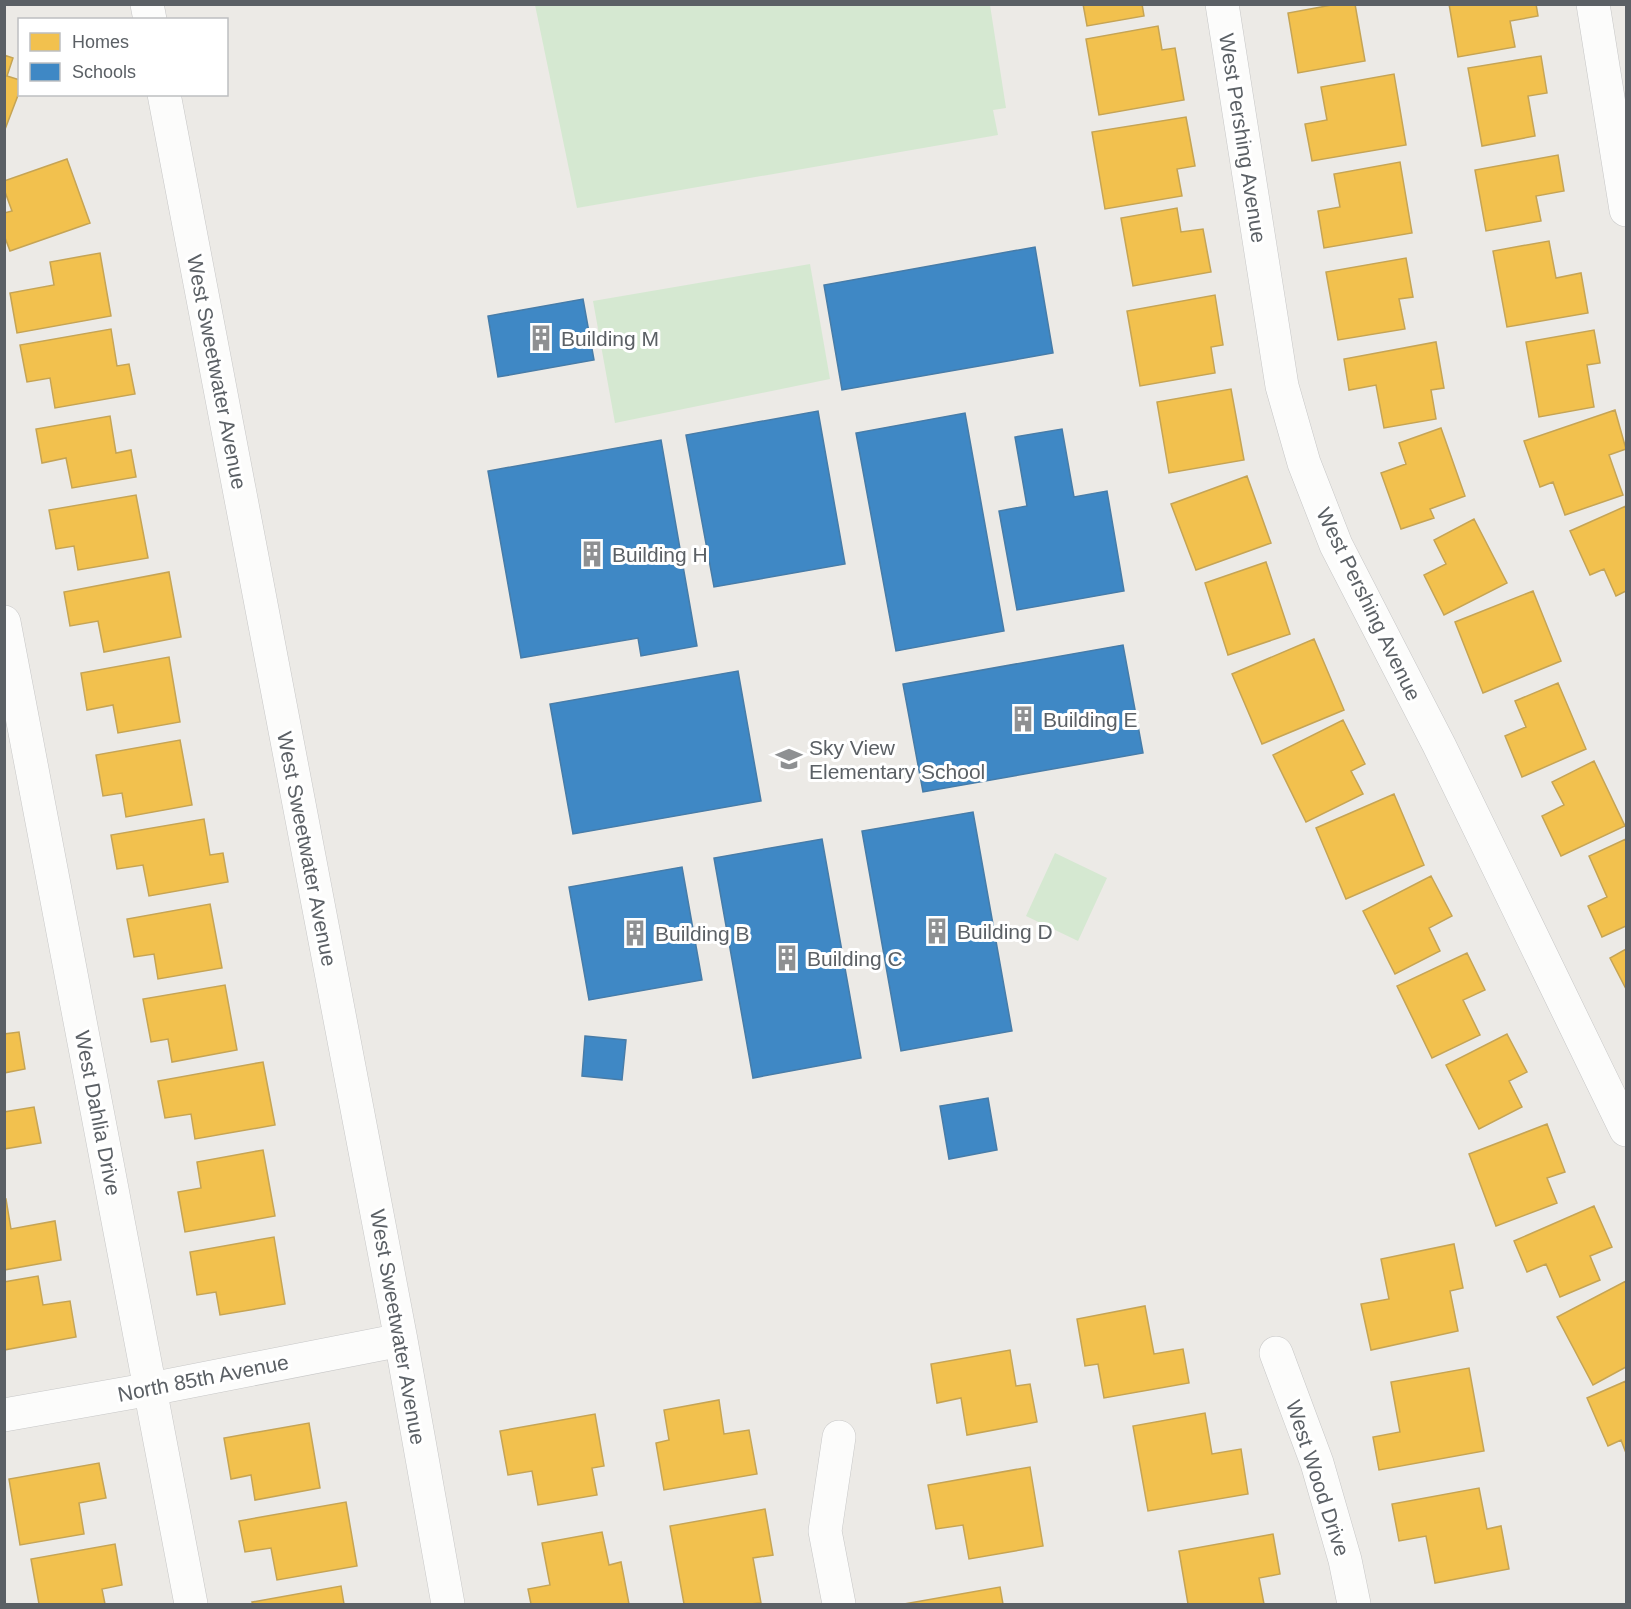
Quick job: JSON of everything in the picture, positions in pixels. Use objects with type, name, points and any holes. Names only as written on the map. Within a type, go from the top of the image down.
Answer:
[{"type":"street","name":"West Pershing Avenue","points":[[1222,4],[1282,386],[1304,463],[1336,545],[1439,745],[1626,1130]]},
{"type":"street","points":[[1593,4],[1626,210]]},
{"type":"street","name":"West Sweetwater Avenue","points":[[164,96],[401,1340],[448,1605]]},
{"type":"street","name":"West Dahlia Drive","points":[[4,622],[191,1605]]},
{"type":"street","name":"North 85th Avenue","points":[[4,1415],[401,1340]]},
{"type":"street","name":"West Wood Drive","points":[[1276,1353],[1317,1463],[1345,1560],[1354,1605]]},
{"type":"street","points":[[839,1437],[825,1531],[839,1605]]},
{"type":"green space","points":[[535,5],[990,5],[1006,108],[993,110],[998,135],[577,208]]},
{"type":"green space","points":[[810,264],[830,379],[615,423],[593,301]]},
{"type":"green space","points":[[1055,853],[1107,878],[1078,941],[1026,916]]},
{"type":"building: Homes","points":[[1083,4],[1142,4],[1144,16],[1087,26]]},
{"type":"building: Homes","points":[[1337,4],[1355,4],[1365,61],[1298,73],[1288,13]]},
{"type":"building: Homes","points":[[1449,4],[1536,4],[1538,16],[1510,21],[1515,47],[1458,57]]},
{"type":"building: Homes","points":[[1158,26],[1162,50],[1175,48],[1184,100],[1099,115],[1086,39]]},
{"type":"building: Homes","points":[[4,55],[13,58],[7,76],[18,79],[18,95],[4,132]]},
{"type":"building: Homes","points":[[1541,56],[1547,93],[1528,96],[1535,136],[1482,146],[1468,68]]},
{"type":"building: Homes","points":[[1394,74],[1406,145],[1312,161],[1305,124],[1327,120],[1321,87]]},
{"type":"building: Homes","points":[[1186,117],[1195,166],[1177,169],[1182,196],[1105,209],[1092,132]]},
{"type":"building: Homes","points":[[1558,155],[1564,191],[1536,196],[1541,221],[1486,231],[1475,170]]},
{"type":"building: Homes","points":[[67,159],[90,223],[10,251],[4,235],[4,213],[12,211],[4,189],[4,181]]},
{"type":"building: Homes","points":[[1400,162],[1412,233],[1324,248],[1318,211],[1340,207],[1334,174]]},
{"type":"building: Homes","points":[[1177,208],[1181,232],[1203,229],[1211,272],[1133,286],[1121,218]]},
{"type":"building: Homes","points":[[1549,241],[1556,278],[1581,273],[1588,313],[1507,327],[1493,251]]},
{"type":"building: Homes","points":[[100,253],[111,316],[17,333],[10,293],[54,285],[50,262]]},
{"type":"building: Homes","points":[[1406,258],[1413,297],[1399,299],[1405,329],[1338,340],[1326,272]]},
{"type":"building: Homes","points":[[1215,295],[1223,345],[1211,347],[1215,373],[1140,386],[1127,311]]},
{"type":"building: Homes","points":[[111,329],[117,366],[129,364],[135,394],[55,408],[50,378],[27,382],[20,345]]},
{"type":"building: Homes","points":[[1594,330],[1600,363],[1587,365],[1594,407],[1539,417],[1526,342]]},
{"type":"building: Homes","points":[[1436,342],[1444,388],[1431,390],[1436,419],[1384,428],[1376,385],[1349,390],[1344,359]]},
{"type":"building: Homes","points":[[1231,389],[1244,460],[1169,473],[1157,402]]},
{"type":"building: Homes","points":[[1615,410],[1626,449],[1609,455],[1623,495],[1565,515],[1553,482],[1540,487],[1524,441]]},
{"type":"building: Homes","points":[[110,416],[116,453],[131,450],[136,477],[72,488],[66,458],[42,463],[36,429]]},
{"type":"building: Homes","points":[[1441,428],[1465,496],[1430,509],[1434,518],[1401,529],[1381,473],[1406,464],[1399,443]]},
{"type":"building: Homes","points":[[1247,476],[1271,543],[1196,570],[1171,504]]},
{"type":"building: Homes","points":[[136,495],[148,558],[78,570],[74,546],[56,549],[49,510]]},
{"type":"building: Homes","points":[[1626,506],[1626,591],[1616,596],[1604,569],[1590,575],[1570,531]]},
{"type":"building: Homes","points":[[1474,519],[1507,583],[1444,615],[1424,575],[1446,564],[1434,540]]},
{"type":"building: Homes","points":[[1266,562],[1290,634],[1228,655],[1205,583]]},
{"type":"building: Homes","points":[[169,572],[181,637],[104,652],[98,621],[70,626],[64,592]]},
{"type":"building: Homes","points":[[1533,591],[1561,661],[1483,693],[1455,622]]},
{"type":"building: Homes","points":[[1314,639],[1344,710],[1262,744],[1232,674]]},
{"type":"building: Homes","points":[[169,657],[180,722],[118,733],[113,705],[87,710],[81,673]]},
{"type":"building: Homes","points":[[1558,683],[1586,749],[1522,777],[1505,736],[1526,727],[1515,701]]},
{"type":"building: Homes","points":[[1343,720],[1365,764],[1351,771],[1363,794],[1306,822],[1273,755]]},
{"type":"building: Homes","points":[[180,740],[192,805],[126,817],[122,793],[103,796],[96,755]]},
{"type":"building: Homes","points":[[1594,761],[1625,826],[1561,856],[1542,816],[1564,805],[1552,782]]},
{"type":"building: Homes","points":[[1394,794],[1424,865],[1346,899],[1316,828]]},
{"type":"building: Homes","points":[[204,819],[210,855],[223,853],[228,882],[149,896],[143,865],[117,869],[111,835]]},
{"type":"building: Homes","points":[[1626,839],[1626,926],[1602,937],[1588,906],[1607,897],[1589,856]]},
{"type":"building: Homes","points":[[1431,876],[1452,916],[1429,928],[1440,951],[1395,974],[1363,911]]},
{"type":"building: Homes","points":[[210,904],[222,968],[158,979],[154,954],[134,957],[127,919]]},
{"type":"building: Homes","points":[[1626,949],[1626,989],[1610,958]]},
{"type":"building: Homes","points":[[1467,953],[1485,990],[1463,1000],[1480,1035],[1432,1058],[1397,986]]},
{"type":"building: Homes","points":[[225,985],[237,1050],[172,1062],[168,1039],[151,1042],[143,999]]},
{"type":"building: Homes","points":[[19,1032],[25,1069],[4,1073],[4,1034]]},
{"type":"building: Homes","points":[[1507,1034],[1527,1072],[1509,1081],[1522,1107],[1479,1129],[1446,1065]]},
{"type":"building: Homes","points":[[263,1062],[275,1125],[195,1139],[191,1114],[165,1118],[158,1081]]},
{"type":"building: Homes","points":[[34,1107],[41,1143],[4,1149],[4,1112]]},
{"type":"building: Homes","points":[[1547,1124],[1565,1172],[1547,1178],[1557,1203],[1496,1226],[1469,1154]]},
{"type":"building: Homes","points":[[263,1150],[275,1216],[185,1232],[178,1192],[201,1188],[197,1162]]},
{"type":"building: Homes","points":[[6,1199],[11,1229],[55,1221],[61,1260],[4,1270],[4,1200]]},
{"type":"building: Homes","points":[[1594,1206],[1612,1247],[1590,1256],[1600,1280],[1560,1297],[1546,1264],[1527,1272],[1514,1241]]},
{"type":"building: Homes","points":[[274,1237],[285,1304],[220,1315],[216,1292],[197,1295],[190,1252]]},
{"type":"building: Homes","points":[[1454,1244],[1463,1288],[1450,1291],[1458,1331],[1371,1350],[1361,1304],[1389,1299],[1381,1259]]},
{"type":"building: Homes","points":[[38,1276],[43,1305],[70,1301],[76,1337],[4,1350],[4,1282]]},
{"type":"building: Homes","points":[[1626,1281],[1626,1367],[1593,1385],[1557,1317]]},
{"type":"building: Homes","points":[[1145,1306],[1154,1354],[1183,1349],[1189,1383],[1104,1398],[1098,1364],[1085,1366],[1077,1319]]},
{"type":"building: Homes","points":[[1010,1350],[1016,1386],[1030,1384],[1037,1422],[967,1435],[961,1398],[937,1403],[931,1364]]},
{"type":"building: Homes","points":[[1469,1368],[1484,1451],[1379,1470],[1373,1437],[1400,1432],[1391,1382]]},
{"type":"building: Homes","points":[[1626,1381],[1626,1453],[1621,1440],[1608,1446],[1587,1398]]},
{"type":"building: Homes","points":[[719,1400],[724,1434],[749,1430],[757,1474],[664,1490],[656,1443],[669,1440],[664,1410]]},
{"type":"building: Homes","points":[[1205,1413],[1212,1454],[1241,1449],[1248,1494],[1148,1511],[1133,1426]]},
{"type":"building: Homes","points":[[595,1414],[604,1466],[592,1468],[597,1495],[538,1505],[532,1471],[508,1475],[500,1431]]},
{"type":"building: Homes","points":[[309,1423],[320,1488],[255,1500],[251,1475],[231,1479],[224,1438]]},
{"type":"building: Homes","points":[[99,1463],[106,1498],[79,1503],[84,1534],[20,1545],[9,1479]]},
{"type":"building: Homes","points":[[1030,1467],[1043,1546],[969,1559],[963,1525],[936,1529],[928,1485]]},
{"type":"building: Homes","points":[[1479,1488],[1487,1529],[1501,1526],[1509,1569],[1435,1583],[1426,1536],[1399,1541],[1392,1504]]},
{"type":"building: Homes","points":[[346,1502],[357,1566],[277,1580],[271,1548],[245,1552],[239,1521]]},
{"type":"building: Homes","points":[[765,1509],[773,1555],[753,1558],[761,1603],[684,1604],[670,1526]]},
{"type":"building: Homes","points":[[602,1532],[609,1565],[621,1562],[629,1604],[531,1604],[528,1589],[550,1585],[542,1543]]},
{"type":"building: Homes","points":[[1273,1534],[1280,1574],[1259,1578],[1264,1604],[1188,1604],[1179,1551]]},
{"type":"building: Homes","points":[[115,1544],[122,1585],[102,1589],[105,1604],[39,1604],[31,1559]]},
{"type":"building: Homes","points":[[341,1586],[344,1604],[253,1604],[252,1602]]},
{"type":"building: Homes","points":[[1000,1587],[1003,1604],[904,1604]]},
{"type":"building: Schools","points":[[1035,247],[1053,353],[842,390],[824,285]]},
{"type":"building: Schools","name":"Building M","points":[[583,299],[594,360],[498,377],[488,316]]},
{"type":"building: Schools","points":[[818,411],[845,564],[714,587],[686,435]]},
{"type":"building: Schools","points":[[965,413],[1004,631],[896,651],[856,433]]},
{"type":"building: Schools","points":[[1062,429],[1074,497],[1107,491],[1124,591],[1017,610],[999,511],[1027,506],[1015,437]]},
{"type":"building: Schools","name":"Building H","points":[[661,440],[697,646],[641,656],[638,638],[521,658],[488,471]]},
{"type":"building: Schools","name":"Building E","points":[[1123,645],[1143,753],[923,792],[903,684]]},
{"type":"building: Schools","name":"Sky View Elementary School","points":[[738,671],[761,801],[573,834],[550,704]]},
{"type":"building: Schools","name":"Building D","points":[[973,812],[1012,1031],[901,1051],[862,831]]},
{"type":"building: Schools","name":"Building C","points":[[822,839],[861,1058],[753,1078],[714,858]]},
{"type":"building: Schools","name":"Building B","points":[[682,867],[702,980],[589,1000],[569,887]]},
{"type":"building: Schools","points":[[585,1036],[626,1040],[622,1080],[582,1076]]},
{"type":"building: Schools","points":[[988,1098],[997,1150],[949,1159],[940,1106]]},
{"type":"place","name":"Building M","points":[[541,338]]},
{"type":"place","name":"Building H","points":[[592,554]]},
{"type":"place","name":"Building E","points":[[1023,719]]},
{"type":"place","name":"Sky View Elementary School","points":[[789,759]]},
{"type":"place","name":"Building D","points":[[937,931]]},
{"type":"place","name":"Building B","points":[[635,933]]},
{"type":"place","name":"Building C","points":[[787,958]]}]
